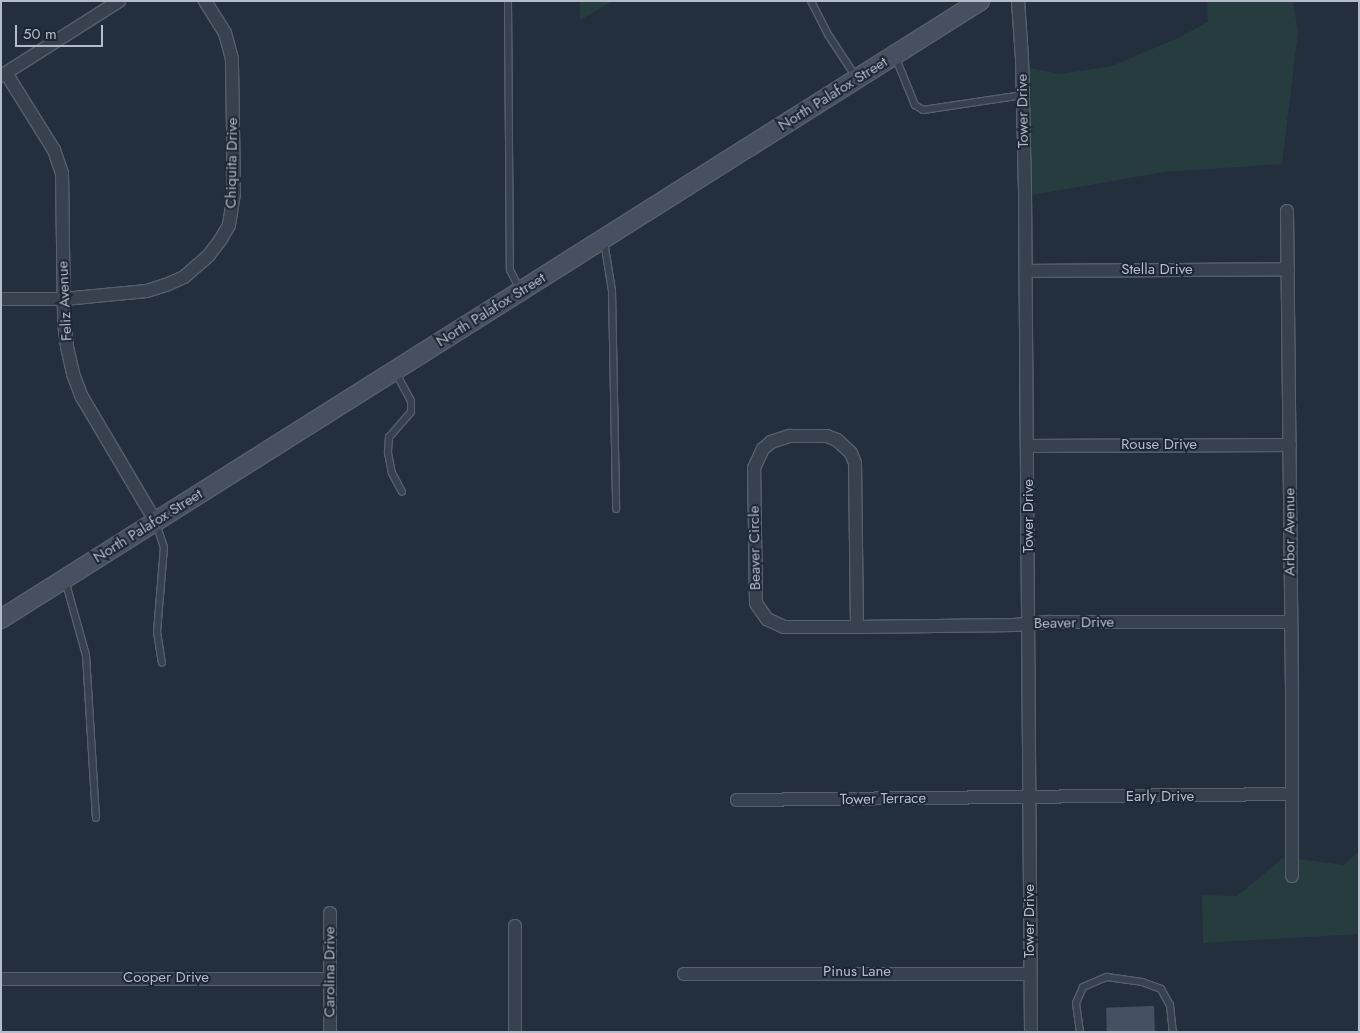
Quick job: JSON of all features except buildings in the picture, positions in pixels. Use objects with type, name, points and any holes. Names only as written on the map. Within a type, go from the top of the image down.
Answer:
[{"type":"main road","name":"North Palafox Street","points":[[1,619],[858,79],[970,4]]},
{"type":"street","points":[[4,75],[119,1]]},
{"type":"street","name":"Chiquita Drive","points":[[1,299],[64,299],[147,291],[166,285],[197,267],[221,239],[229,225],[234,192],[232,59],[225,33],[205,1]]},
{"type":"street","name":"Tower Drive","points":[[1018,1],[1023,95],[1026,271],[1030,624],[1031,1032]]},
{"type":"street","name":"Feliz Avenue","points":[[4,75],[54,150],[62,173],[66,346],[73,374],[82,396],[156,522]]},
{"type":"street","name":"Arbor Avenue","points":[[1287,211],[1292,876]]},
{"type":"street","name":"Stella Drive","points":[[1026,271],[1288,269]]},
{"type":"street","name":"Beaver Circle","points":[[827,436],[837,440],[851,453],[854,463],[857,626],[784,627],[767,619],[756,603],[754,468],[763,449],[781,437],[827,436]]},
{"type":"street","name":"Rouse Drive","points":[[1028,446],[1290,445]]},
{"type":"street","name":"Beaver Drive","points":[[857,626],[1291,622]]},
{"type":"street","name":"Early Drive","points":[[1030,798],[1292,794]]},
{"type":"street","name":"Tower Terrace","points":[[737,800],[1030,798]]},
{"type":"street","name":"Carolina Drive","points":[[330,913],[330,1032]]},
{"type":"street","points":[[515,926],[515,1032]]},
{"type":"street","name":"Pinus Lane","points":[[684,974],[1030,974]]},
{"type":"street","name":"Cooper Drive","points":[[1,979],[330,979]]},
{"type":"lane","points":[[508,1],[510,270],[521,291]]},
{"type":"lane","points":[[811,1],[829,36],[858,79]]},
{"type":"lane","points":[[895,55],[915,105],[923,110],[1023,95]]},
{"type":"lane","points":[[604,238],[612,291],[616,510]]},
{"type":"lane","points":[[394,371],[411,401],[411,412],[389,437],[388,453],[392,473],[402,492]]},
{"type":"lane","points":[[156,522],[164,547],[157,632],[162,663]]},
{"type":"lane","points":[[64,579],[86,655],[96,818]]},
{"type":"lane","points":[[1080,1032],[1076,1004],[1084,987],[1107,977],[1142,982],[1161,989],[1170,1005],[1174,1032]]},
{"type":"green space","points":[[580,1],[613,1],[580,20]]},
{"type":"green space","points":[[1207,1],[1293,1],[1298,32],[1282,164],[1164,172],[1032,195],[1029,68],[1061,74],[1112,66],[1178,38],[1208,22]]},
{"type":"green space","points":[[1359,851],[1359,934],[1203,943],[1202,895],[1237,896],[1284,857],[1285,882],[1298,881],[1298,859],[1344,865]]}]
